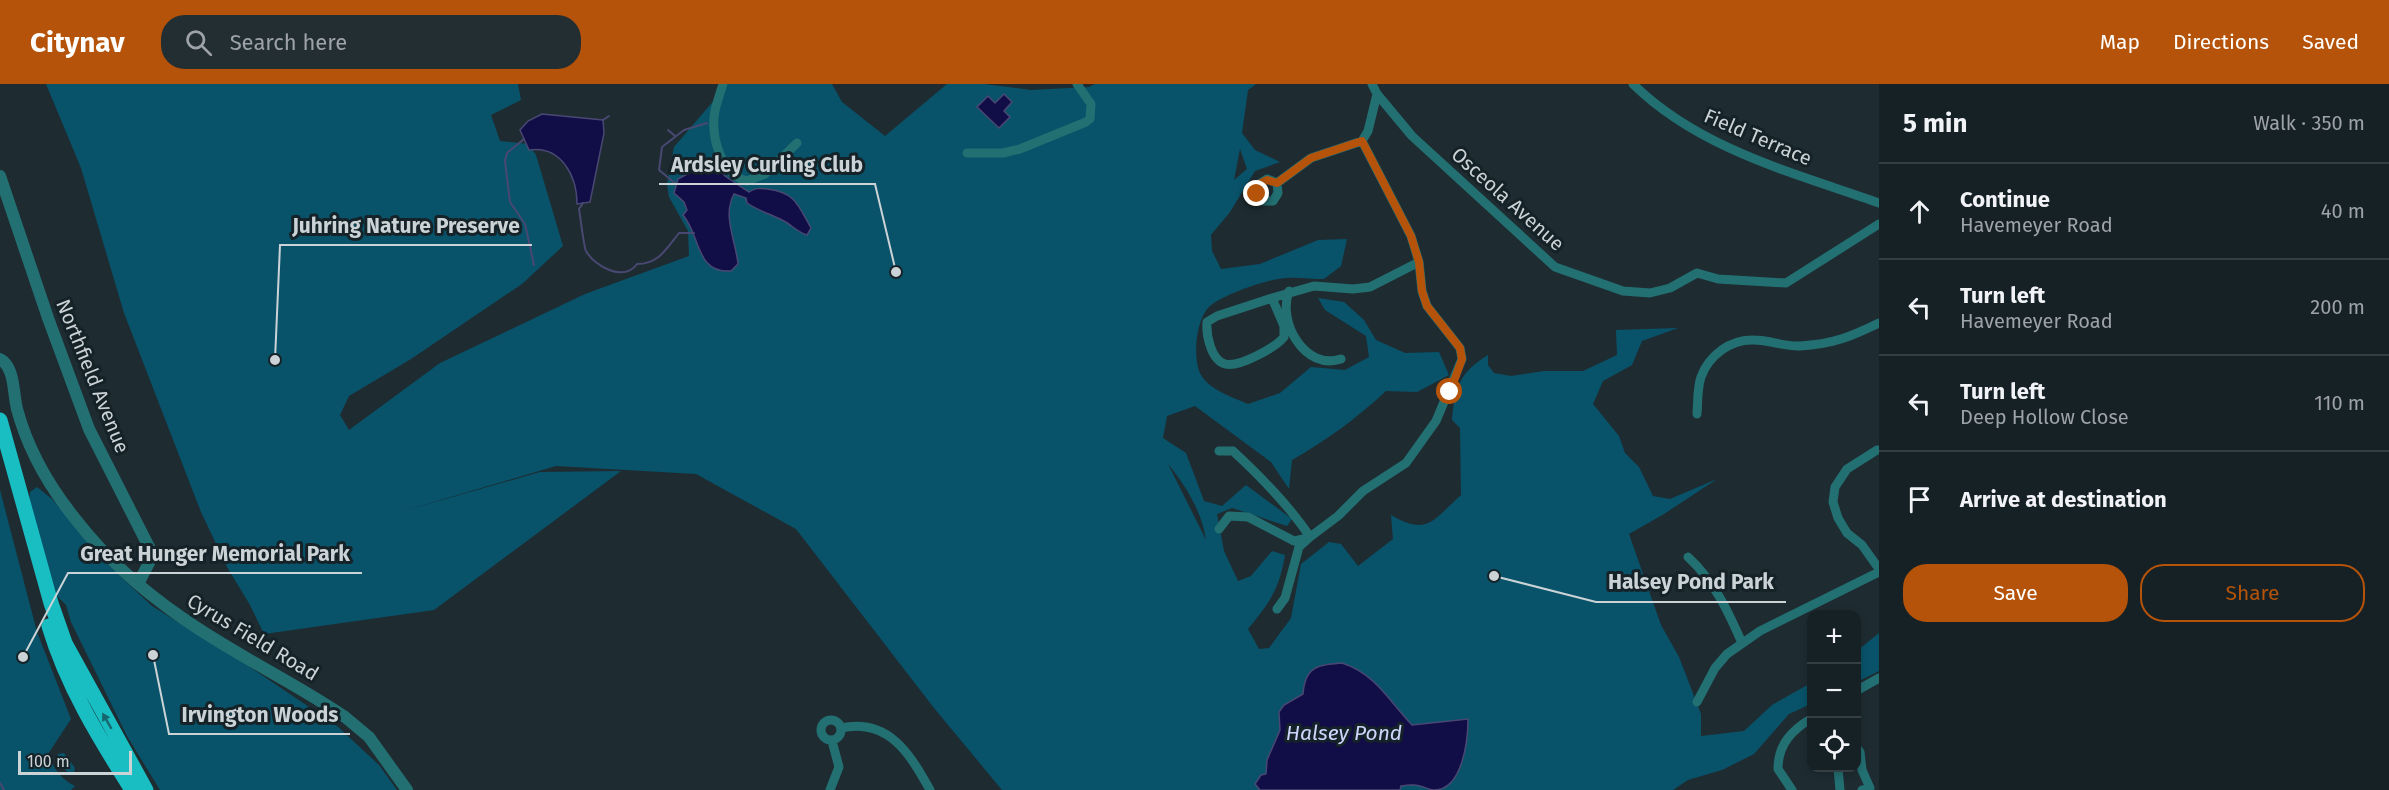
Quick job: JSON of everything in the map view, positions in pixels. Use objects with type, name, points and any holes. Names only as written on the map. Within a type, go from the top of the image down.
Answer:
[{"type":"highway","points":[[0,420],[51,603],[65,643],[146,790]]},
{"type":"highway","points":[[0,453],[57,654],[86,714],[132,790]]},
{"type":"street","points":[[723,84],[714,117],[717,141],[724,163],[735,176],[747,181],[765,174],[797,143]]},
{"type":"street","points":[[967,153],[1004,153],[1020,149],[1086,122],[1090,119],[1091,104],[1077,84]]},
{"type":"street","name":"Osceola Avenue","points":[[1372,84],[1377,94],[1412,136],[1555,267],[1623,291],[1650,293],[1670,288],[1697,273],[1718,279],[1786,283],[1879,224]]},
{"type":"street","name":"Field Terrace","points":[[1633,84],[1680,123],[1725,146],[1879,204]]},
{"type":"street","points":[[1277,183],[1311,158],[1362,141],[1368,131],[1377,94]]},
{"type":"street","points":[[1276,609],[1285,598],[1299,547],[1338,516],[1363,491],[1406,463],[1436,421],[1462,359],[1460,348],[1427,306],[1422,291],[1419,262],[1411,236],[1362,141]]},
{"type":"street","name":"Northfield Avenue","points":[[0,176],[48,318],[89,429],[149,547],[151,559],[138,584]]},
{"type":"street","points":[[1272,298],[1284,326],[1284,336],[1279,343],[1231,365],[1218,360],[1207,336],[1207,322],[1216,316],[1289,291],[1314,286],[1353,289],[1370,287],[1419,262]]},
{"type":"street","points":[[1289,291],[1285,301],[1287,318],[1297,342],[1305,351],[1320,359],[1332,362],[1341,359]]},
{"type":"street","points":[[1697,414],[1698,389],[1702,375],[1722,349],[1740,340],[1798,346],[1841,341],[1879,322]]},
{"type":"street","name":"Cyrus Field Road","points":[[0,359],[9,368],[17,408],[29,442],[58,497],[107,555],[138,584],[182,618],[345,717],[369,737],[407,790]]},
{"type":"street","points":[[1697,702],[1715,668],[1727,654],[1742,643],[1760,631],[1879,571],[1862,545],[1847,533],[1838,518],[1833,502],[1835,487],[1846,469],[1877,450]]},
{"type":"street","points":[[1220,452],[1233,451],[1301,523],[1310,537]]},
{"type":"street","points":[[1219,529],[1229,516],[1248,517],[1294,541],[1310,537]]},
{"type":"street","points":[[1688,557],[1719,594],[1742,643]]},
{"type":"street","points":[[1861,689],[1879,678]]},
{"type":"street","points":[[830,790],[839,767],[832,741],[823,736],[823,725],[833,720],[841,728],[839,737],[832,741]]},
{"type":"street","points":[[1792,790],[1778,769],[1781,748],[1792,730],[1807,721]]},
{"type":"street","points":[[841,728],[859,725],[881,731],[906,751],[930,790]]},
{"type":"street","points":[[1861,761],[1862,770],[1870,788],[1862,790]]},
{"type":"street","points":[[1838,772],[1840,790]]},
{"type":"shaded area","points":[[46,84],[518,84],[521,100],[491,115],[500,141],[528,144],[536,155],[563,246],[522,284],[411,359],[349,396],[340,415],[349,430],[440,363],[585,294],[689,256],[688,231],[669,197],[667,184],[674,147],[728,84],[832,84],[842,102],[885,136],[947,84],[984,84],[1031,90],[1089,87],[1095,84],[1256,84],[1248,90],[1242,133],[1255,150],[1280,162],[1255,171],[1230,212],[1211,235],[1212,251],[1221,269],[1260,264],[1318,240],[1347,239],[1341,266],[1324,279],[1289,278],[1271,281],[1233,293],[1210,306],[1201,320],[1197,339],[1198,368],[1201,375],[1216,389],[1248,404],[1280,393],[1311,367],[1345,370],[1369,357],[1366,336],[1325,310],[1318,298],[1344,302],[1364,320],[1376,340],[1405,353],[1439,352],[1449,375],[1417,392],[1386,391],[1341,428],[1292,460],[1289,489],[1271,462],[1195,406],[1167,416],[1163,438],[1186,453],[1204,501],[1222,506],[1246,485],[1292,519],[1287,526],[1232,508],[1217,514],[1224,551],[1238,581],[1251,576],[1272,551],[1285,555],[1280,578],[1272,595],[1248,629],[1259,649],[1269,648],[1291,618],[1301,564],[1329,542],[1341,544],[1358,566],[1393,539],[1391,515],[1414,525],[1422,525],[1437,518],[1461,495],[1460,428],[1452,420],[1453,408],[1460,382],[1478,362],[1488,355],[1488,365],[1494,373],[1511,376],[1544,371],[1583,371],[1617,355],[1616,330],[1678,328],[1642,341],[1632,365],[1603,381],[1593,404],[1619,436],[1625,453],[1639,467],[1653,496],[1670,499],[1717,479],[1629,534],[1661,625],[1679,657],[1701,714],[1701,736],[1744,731],[1772,705],[1807,685],[1807,706],[1789,714],[1754,754],[1722,770],[1688,780],[1673,790],[1002,790],[934,708],[796,529],[696,474],[556,466],[400,512],[540,472],[621,471],[434,610],[264,634],[227,567],[201,512],[124,313],[81,168]],"holes":[[[1240,149],[1247,169],[1234,180]],[[1168,464],[1181,481],[1201,519],[1206,540]]]},
{"type":"shaded area","points":[[37,487],[52,499],[107,564],[152,606],[241,661],[337,726],[379,765],[397,790],[160,790],[127,736],[71,622],[66,605],[57,596],[29,502],[30,492]]},
{"type":"shaded area","points":[[0,490],[37,632],[71,719],[48,754],[58,773],[75,786],[71,790],[0,790]]},
{"type":"shaded area","points":[[1879,633],[1879,671],[1861,680],[1861,664],[1861,648]]},
{"type":"shaded area","points":[[64,753],[75,768],[74,772],[68,773],[57,759],[58,754]]},
{"type":"water","points":[[1004,94],[1012,102],[1004,111],[1010,117],[999,128],[977,107],[988,96],[995,103]]},
{"type":"water","points":[[542,114],[603,120],[604,133],[590,202],[577,204],[570,173],[558,158],[550,152],[529,150],[520,130],[528,121]]},
{"type":"water","points":[[711,161],[725,176],[749,192],[764,189],[784,193],[790,197],[799,206],[811,228],[807,235],[782,220],[751,206],[747,203],[746,198],[734,194],[729,220],[738,264],[731,271],[719,270],[711,266],[700,252],[683,215],[687,210],[684,202],[674,193],[678,179]]},
{"type":"water","name":"Halsey Pond","points":[[1342,663],[1373,681],[1412,725],[1468,719],[1462,762],[1452,782],[1444,788],[1434,790],[1413,785],[1401,786],[1400,790],[1260,790],[1255,784],[1261,775],[1266,774],[1267,760],[1280,730],[1279,712],[1284,705],[1303,694],[1310,672],[1320,666]]},
{"type":"waterway","points":[[603,120],[609,116]]},
{"type":"waterway","points":[[676,184],[659,170],[662,147],[684,130],[707,123]]},
{"type":"waterway","points":[[668,130],[675,136]]},
{"type":"waterway","points":[[524,139],[507,153],[505,161],[510,202],[525,224],[534,265]]},
{"type":"waterway","points":[[583,203],[579,209],[586,251],[596,262],[610,270],[625,272],[637,264],[651,261],[662,254],[679,233],[694,233]]},
{"type":"waterway","points":[[0,783],[4,790]]},
{"type":"place","name":"Ardsley Curling Club","points":[[896,272]]},
{"type":"place","name":"Juhring Nature Preserve","points":[[275,360]]},
{"type":"place","name":"Halsey Pond Park","points":[[1494,576]]},
{"type":"place","name":"Irvington Woods","points":[[153,655]]},
{"type":"place","name":"Great Hunger Memorial Park","points":[[23,657]]},
{"type":"route","points":[[1257,194],[1257,185],[1267,180],[1277,183],[1311,158],[1362,141],[1411,236],[1419,262],[1422,291],[1427,306],[1460,348],[1462,359],[1450,392]]}]
